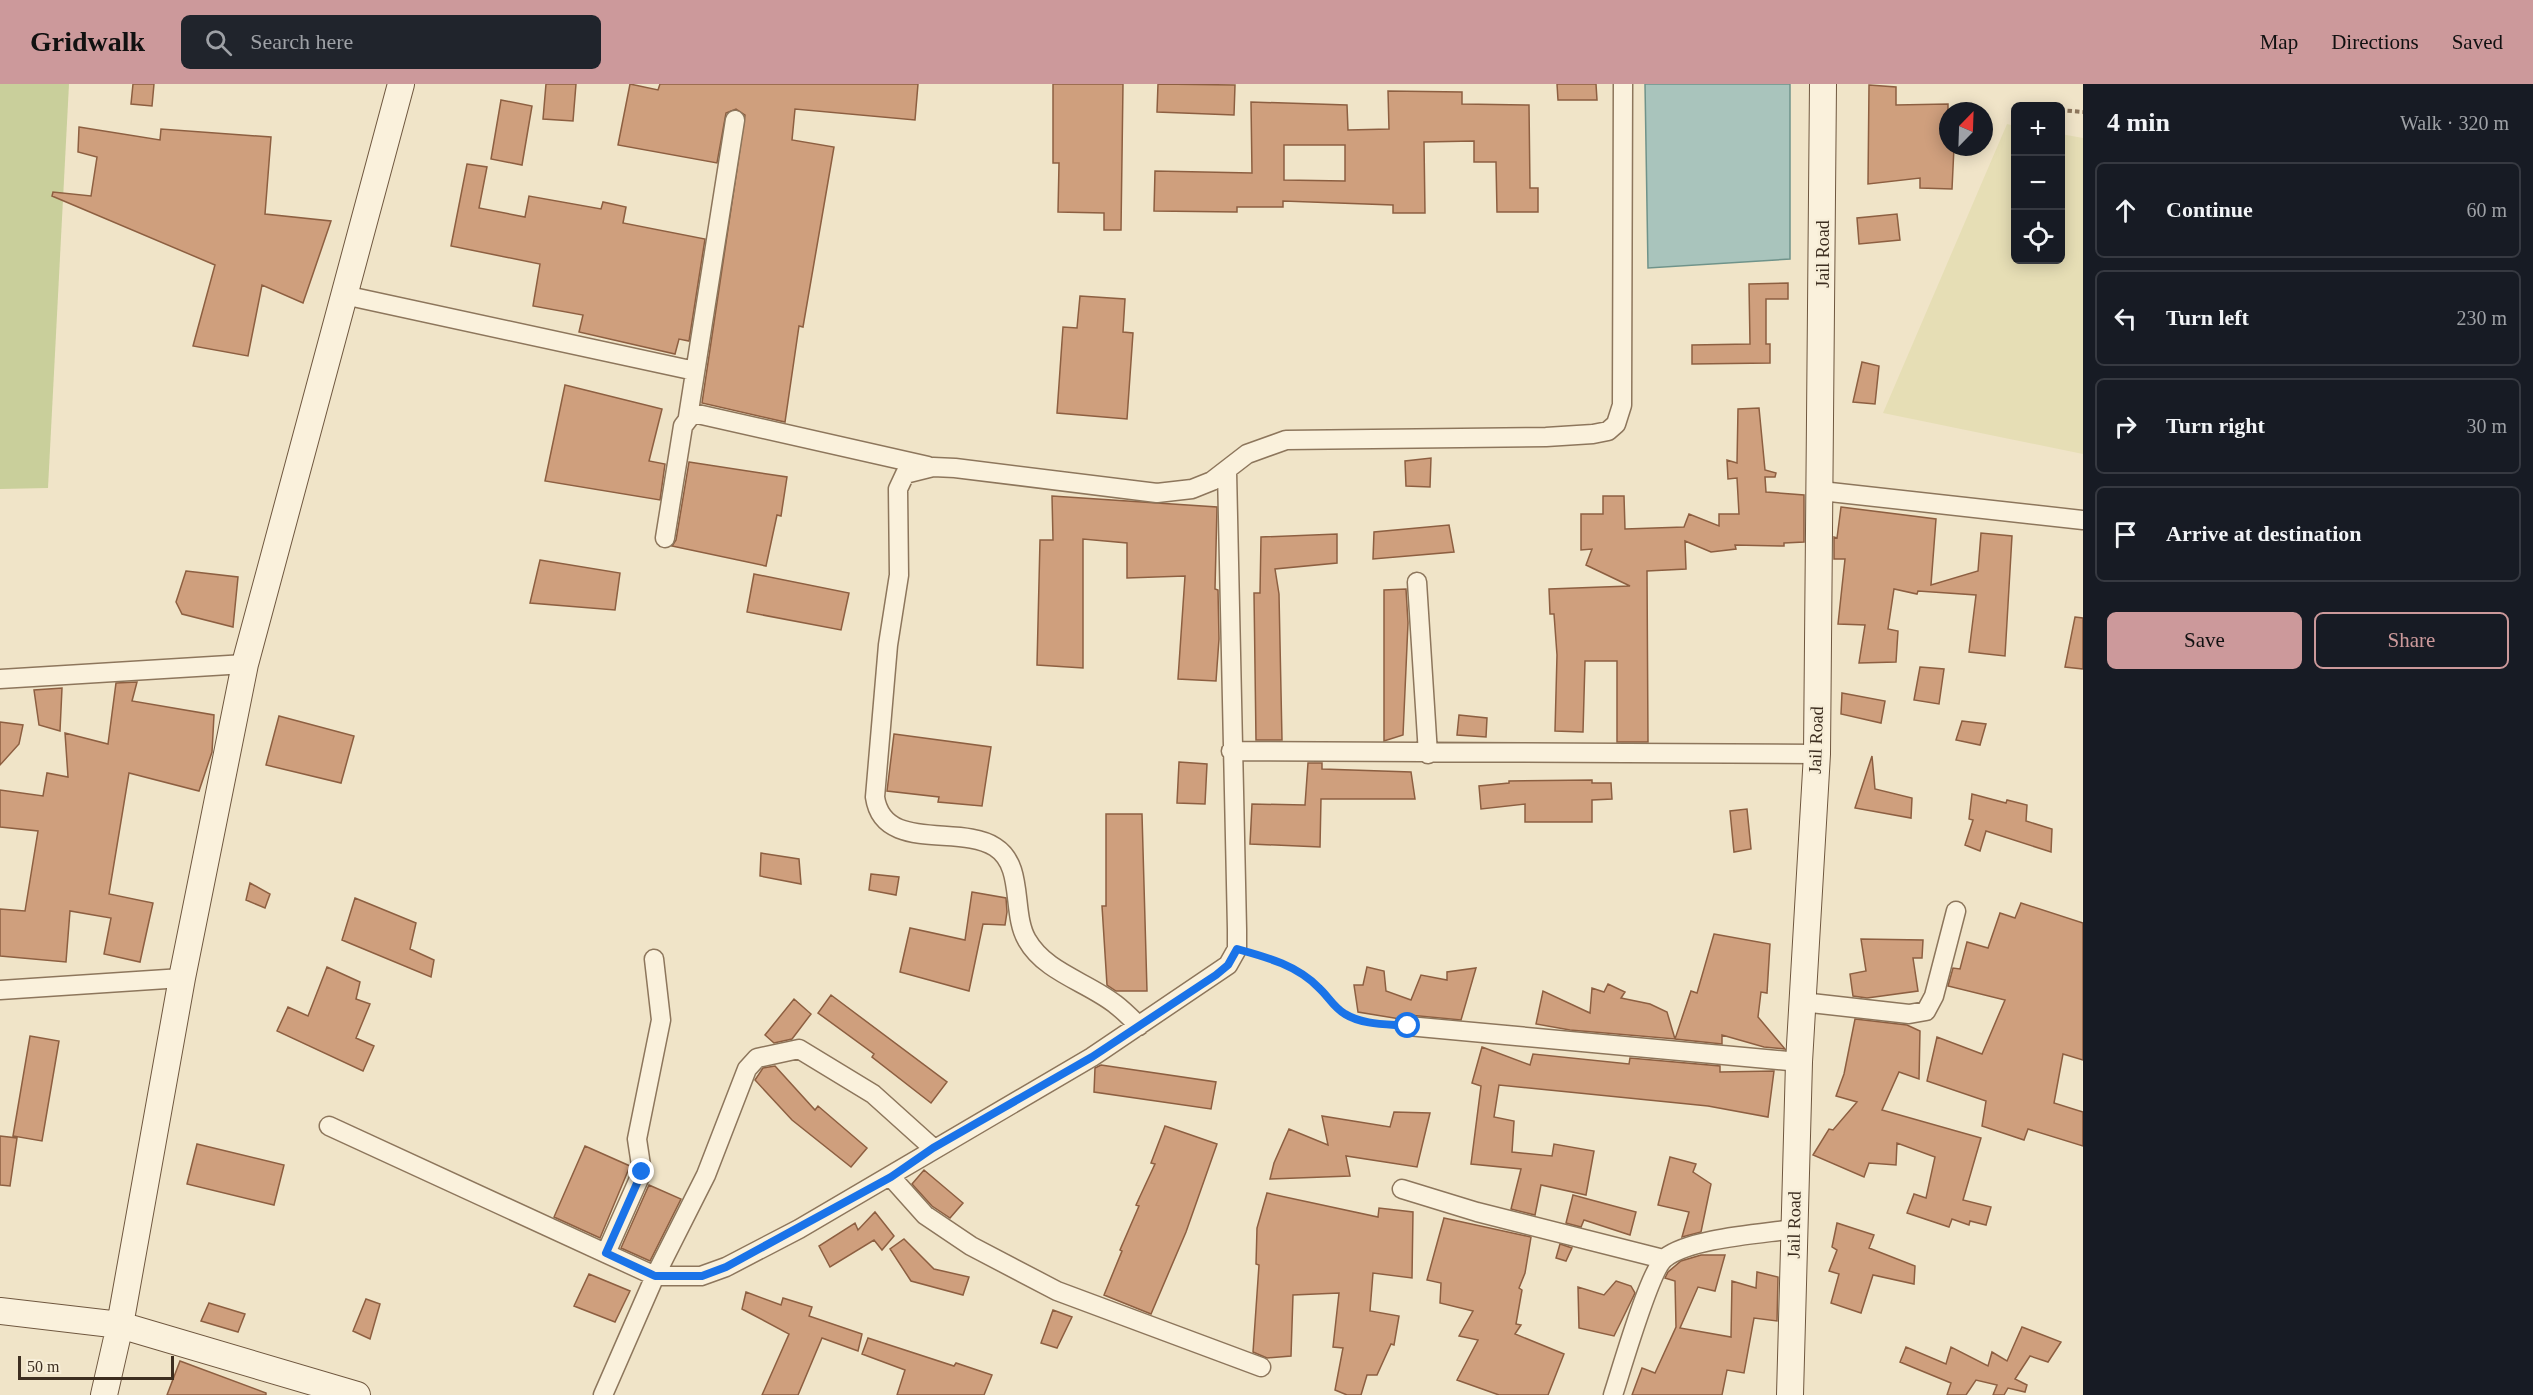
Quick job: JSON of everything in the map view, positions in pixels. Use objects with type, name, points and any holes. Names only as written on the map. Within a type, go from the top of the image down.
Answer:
[{"type":"main road","points":[[104,1395],[120,1325],[182,978],[245,664],[401,84]]},
{"type":"main road","name":"Jail Road","points":[[1790,1395],[1799,1062],[1817,754],[1823,84]]},
{"type":"main road","points":[[0,1311],[120,1325],[357,1395]]},
{"type":"street","points":[[688,417],[693,413],[700,414],[933,467],[1157,493],[1192,489],[1212,481],[1247,454],[1286,440],[1546,437],[1608,431],[1616,424],[1622,405],[1623,84]]},
{"type":"street","points":[[665,537],[683,426],[688,417],[735,120]]},
{"type":"street","points":[[344,295],[695,371]]},
{"type":"street","points":[[933,467],[905,474],[898,489],[899,575],[888,645],[875,797],[877,809],[885,822],[900,830],[984,841],[1004,854],[1014,880],[1025,938],[1035,952],[1115,1004],[1138,1026]]},
{"type":"street","points":[[329,1126],[655,1276],[702,1276],[726,1267],[891,1177],[933,1148],[1092,1057],[1216,975],[1228,965],[1237,949],[1227,471]]},
{"type":"street","points":[[1821,491],[2083,520]]},
{"type":"street","points":[[1417,582],[1428,754]]},
{"type":"street","points":[[0,679],[245,664]]},
{"type":"street","points":[[1232,751],[1428,754],[1501,752],[1817,754]]},
{"type":"street","points":[[1802,1002],[1909,1014],[1926,1011],[1934,996],[1956,911]]},
{"type":"street","points":[[606,1253],[642,1172],[637,1139],[661,1020],[654,959]]},
{"type":"street","points":[[0,990],[182,978]]},
{"type":"street","points":[[1408,1026],[1799,1062]]},
{"type":"street","points":[[603,1395],[655,1276],[706,1175],[747,1069],[757,1058],[792,1049],[807,1053],[873,1094],[933,1148]]},
{"type":"street","points":[[891,1177],[925,1215],[971,1246],[1057,1291],[1261,1367]]},
{"type":"street","points":[[1402,1189],[1477,1212],[1663,1259]]},
{"type":"street","points":[[1613,1395],[1651,1283],[1663,1259],[1678,1250],[1698,1244],[1794,1228]]},
{"type":"path","points":[[2065,110],[2083,112]]},
{"type":"path","points":[[1237,949],[1280,962],[1318,986],[1337,1008],[1360,1022],[1408,1026]]},
{"type":"shaded area","points":[[2007,124],[2011,125],[2011,264],[2065,264],[2065,135],[2083,138],[2083,454],[1883,413]]},
{"type":"green space","points":[[0,84],[69,84],[48,488],[0,489]]},
{"type":"water","points":[[1645,84],[1790,84],[1790,259],[1648,268]]},
{"type":"building","points":[[133,84],[154,84],[152,106],[131,104]]},
{"type":"building","points":[[546,84],[576,84],[573,121],[543,119]]},
{"type":"building","points":[[630,84],[658,90],[660,84],[918,84],[915,120],[795,109],[792,140],[834,147],[803,327],[799,326],[785,422],[702,403],[745,115],[736,109],[726,113],[717,163],[618,145]]},
{"type":"building","points":[[1053,84],[1123,84],[1121,230],[1104,230],[1104,213],[1058,212],[1059,163],[1053,163]]},
{"type":"building","points":[[1158,84],[1235,85],[1234,115],[1157,112]]},
{"type":"building","points":[[1557,84],[1596,84],[1597,100],[1558,100]]},
{"type":"building","points":[[1869,85],[1896,87],[1896,105],[1939,104],[1939,156],[1954,156],[1952,189],[1920,188],[1920,178],[1868,184]]},
{"type":"building","points":[[1388,91],[1462,92],[1462,104],[1529,105],[1530,188],[1538,188],[1538,212],[1497,212],[1496,162],[1474,162],[1474,141],[1424,142],[1425,213],[1393,213],[1393,205],[1283,201],[1283,207],[1237,207],[1237,212],[1154,211],[1155,171],[1252,173],[1251,102],[1347,105],[1348,130],[1389,129]],"holes":[[[1284,145],[1345,145],[1345,181],[1284,180]]]},
{"type":"building","points":[[501,100],[532,106],[522,165],[491,159]]},
{"type":"building","points":[[79,127],[160,140],[161,129],[271,137],[265,214],[331,221],[303,303],[262,285],[248,356],[193,346],[215,265],[52,196],[53,192],[91,196],[97,157],[78,152]]},
{"type":"building","points":[[467,164],[487,167],[479,208],[525,217],[529,196],[601,209],[603,202],[626,207],[623,223],[705,239],[689,341],[679,339],[675,354],[579,332],[583,315],[533,306],[540,264],[451,246]]},
{"type":"building","points":[[1897,214],[1900,240],[1859,244],[1857,218]]},
{"type":"building","points":[[1788,283],[1788,299],[1766,299],[1766,344],[1770,344],[1770,363],[1692,364],[1692,345],[1750,344],[1749,284]]},
{"type":"building","points":[[1080,296],[1125,299],[1123,332],[1133,333],[1127,419],[1057,413],[1063,327],[1077,328]]},
{"type":"building","points":[[1862,362],[1879,366],[1875,404],[1853,402]]},
{"type":"building","points":[[565,385],[662,409],[649,461],[665,464],[660,500],[545,481]]},
{"type":"building","points":[[1759,408],[1765,470],[1776,473],[1775,477],[1765,477],[1766,492],[1804,495],[1804,542],[1784,543],[1784,546],[1735,545],[1736,549],[1711,552],[1685,541],[1686,569],[1647,571],[1648,742],[1617,742],[1617,661],[1585,661],[1583,732],[1555,731],[1557,655],[1554,614],[1550,614],[1549,589],[1630,586],[1586,565],[1592,549],[1581,550],[1581,514],[1603,514],[1603,496],[1624,496],[1625,529],[1684,527],[1689,514],[1719,526],[1719,514],[1739,514],[1737,478],[1728,479],[1727,460],[1737,463],[1738,409]]},
{"type":"building","points":[[1431,458],[1430,487],[1406,486],[1405,461]]},
{"type":"building","points":[[689,462],[787,477],[781,516],[777,515],[766,566],[672,546],[676,540]]},
{"type":"building","points":[[1052,496],[1217,507],[1215,589],[1218,590],[1219,639],[1216,681],[1178,679],[1185,576],[1127,578],[1127,543],[1083,539],[1083,668],[1037,665],[1040,540],[1053,540]]},
{"type":"building","points":[[1841,507],[1936,519],[1931,585],[1978,571],[1981,533],[2012,536],[2005,656],[1969,652],[1976,595],[1918,591],[1917,594],[1894,589],[1888,629],[1898,631],[1896,662],[1859,663],[1865,625],[1838,624],[1845,559],[1834,559],[1834,537],[1837,538]]},
{"type":"building","points":[[1449,525],[1454,552],[1373,559],[1374,532]]},
{"type":"building","points":[[1337,534],[1337,563],[1275,569],[1279,594],[1282,740],[1256,740],[1254,593],[1260,593],[1261,537]]},
{"type":"building","points":[[540,560],[620,573],[615,610],[530,603]]},
{"type":"building","points":[[186,571],[238,577],[233,627],[182,614],[176,602]]},
{"type":"building","points":[[754,574],[849,593],[841,630],[747,612]]},
{"type":"building","points":[[1406,589],[1408,623],[1403,735],[1384,741],[1384,590]]},
{"type":"building","points":[[2075,617],[2083,618],[2083,669],[2065,667]]},
{"type":"building","points":[[1920,667],[1944,669],[1939,704],[1914,700]]},
{"type":"building","points":[[137,682],[132,701],[214,715],[212,752],[199,791],[129,773],[109,894],[153,903],[140,962],[104,954],[111,918],[70,911],[66,962],[0,956],[0,909],[25,911],[38,831],[0,827],[0,790],[43,796],[47,773],[68,777],[65,733],[108,744],[116,683]]},
{"type":"building","points":[[62,688],[60,731],[39,725],[34,690]]},
{"type":"building","points":[[1842,693],[1885,701],[1881,723],[1841,714]]},
{"type":"building","points":[[1459,715],[1487,718],[1486,737],[1457,735]]},
{"type":"building","points":[[279,716],[354,736],[341,783],[266,765]]},
{"type":"building","points":[[1962,721],[1986,724],[1980,745],[1956,740]]},
{"type":"building","points":[[0,722],[23,725],[19,744],[0,765]]},
{"type":"building","points":[[894,734],[991,747],[982,806],[938,802],[939,797],[887,791]]},
{"type":"building","points":[[1872,756],[1875,789],[1912,798],[1911,818],[1855,808]]},
{"type":"building","points":[[1179,762],[1207,764],[1205,804],[1177,803]]},
{"type":"building","points":[[1308,763],[1322,763],[1322,769],[1411,772],[1415,799],[1321,799],[1320,847],[1250,844],[1252,804],[1305,805]]},
{"type":"building","points":[[1592,780],[1592,783],[1611,783],[1612,799],[1592,800],[1592,822],[1525,822],[1525,804],[1481,809],[1479,786],[1509,783],[1509,781]]},
{"type":"building","points":[[1972,794],[2006,803],[2007,800],[2027,805],[2026,821],[2052,829],[2051,852],[1986,831],[1980,851],[1965,845],[1973,820],[1969,819]]},
{"type":"building","points":[[1747,809],[1751,849],[1734,852],[1730,811]]},
{"type":"building","points":[[1106,814],[1142,814],[1147,991],[1116,991],[1107,985],[1102,906],[1106,906]]},
{"type":"building","points":[[761,853],[799,859],[801,884],[760,876]]},
{"type":"building","points":[[871,874],[899,877],[896,895],[869,890]]},
{"type":"building","points":[[250,883],[270,894],[265,908],[246,900]]},
{"type":"building","points":[[972,892],[1006,898],[1007,912],[1005,925],[983,924],[969,991],[900,972],[910,928],[965,940]]},
{"type":"building","points":[[355,898],[416,923],[410,949],[434,960],[431,977],[342,940]]},
{"type":"building","points":[[2021,903],[2083,923],[2083,1060],[2063,1054],[2054,1103],[2083,1112],[2083,1146],[2028,1129],[2024,1140],[1982,1126],[1986,1101],[1927,1081],[1937,1037],[1982,1054],[2005,1000],[1948,986],[1953,968],[1960,969],[1967,942],[1988,948],[2000,913],[2015,918]]},
{"type":"building","points":[[1714,934],[1770,944],[1767,993],[1761,992],[1758,1017],[1785,1049],[1764,1047],[1722,1035],[1722,1044],[1675,1039],[1691,991],[1697,993]]},
{"type":"building","points":[[1861,939],[1923,940],[1922,958],[1913,958],[1918,991],[1867,998],[1853,996],[1850,974],[1866,971]]},
{"type":"building","points":[[327,967],[360,982],[356,999],[370,1004],[356,1038],[374,1046],[363,1071],[277,1031],[288,1007],[308,1016]]},
{"type":"building","points":[[1367,967],[1384,971],[1386,991],[1411,1000],[1421,975],[1447,980],[1447,972],[1476,968],[1461,1020],[1409,1015],[1400,1019],[1358,1012],[1354,985],[1363,985]]},
{"type":"building","points":[[1608,984],[1625,992],[1621,998],[1650,1004],[1667,1012],[1675,1039],[1570,1030],[1536,1024],[1543,991],[1590,1013],[1592,988],[1604,992]]},
{"type":"building","points":[[831,995],[947,1082],[931,1103],[872,1057],[874,1054],[818,1013]]},
{"type":"building","points":[[794,999],[811,1014],[792,1039],[774,1043],[765,1035]]},
{"type":"building","points":[[1855,1019],[1907,1025],[1920,1031],[1919,1079],[1899,1072],[1882,1110],[1981,1138],[1963,1200],[1991,1207],[1986,1225],[1970,1221],[1969,1225],[1952,1219],[1949,1227],[1907,1213],[1914,1194],[1926,1198],[1935,1157],[1897,1143],[1896,1165],[1869,1163],[1864,1177],[1813,1155],[1829,1129],[1833,1130],[1857,1102],[1836,1096],[1844,1074]]},
{"type":"building","points":[[30,1036],[59,1041],[42,1141],[13,1136]]},
{"type":"building","points":[[1482,1047],[1530,1065],[1533,1054],[1629,1064],[1630,1058],[1720,1066],[1720,1072],[1774,1071],[1768,1117],[1708,1106],[1499,1085],[1494,1117],[1514,1121],[1512,1152],[1552,1156],[1554,1144],[1594,1151],[1586,1195],[1541,1185],[1535,1215],[1511,1209],[1521,1169],[1471,1164],[1481,1086],[1472,1083]]},
{"type":"building","points":[[1101,1065],[1216,1082],[1211,1109],[1094,1092],[1095,1068]]},
{"type":"building","points":[[775,1066],[815,1110],[818,1106],[867,1148],[851,1167],[792,1120],[755,1080],[763,1068]]},
{"type":"building","points":[[1394,1112],[1430,1113],[1417,1167],[1346,1156],[1350,1176],[1270,1179],[1274,1163],[1289,1129],[1328,1145],[1322,1116],[1390,1127]]},
{"type":"building","points":[[1165,1126],[1217,1144],[1186,1232],[1151,1314],[1104,1295],[1139,1206],[1136,1205],[1155,1164],[1151,1163]]},
{"type":"building","points":[[0,1136],[17,1138],[10,1186],[0,1185]]},
{"type":"building","points":[[197,1144],[284,1165],[274,1205],[187,1184]]},
{"type":"building","points":[[585,1146],[630,1166],[600,1238],[554,1217]]},
{"type":"building","points":[[1670,1157],[1696,1164],[1693,1172],[1711,1184],[1701,1232],[1682,1237],[1689,1212],[1658,1205]]},
{"type":"building","points":[[924,1170],[963,1203],[950,1218],[932,1206],[912,1184]]},
{"type":"building","points":[[649,1185],[681,1199],[650,1261],[621,1248]]},
{"type":"building","points":[[1267,1193],[1378,1217],[1379,1208],[1413,1212],[1412,1278],[1373,1273],[1370,1311],[1399,1316],[1394,1345],[1391,1344],[1377,1375],[1367,1375],[1361,1395],[1347,1395],[1335,1390],[1343,1348],[1333,1347],[1339,1293],[1293,1295],[1291,1356],[1267,1358],[1253,1352],[1259,1265],[1256,1264],[1257,1228]]},
{"type":"building","points":[[1573,1195],[1636,1212],[1630,1235],[1584,1220],[1581,1227],[1566,1223]]},
{"type":"building","points":[[875,1212],[894,1236],[882,1250],[874,1240],[830,1267],[819,1246],[855,1223],[858,1230]]},
{"type":"building","points":[[1444,1218],[1531,1237],[1525,1273],[1519,1288],[1522,1290],[1516,1324],[1521,1325],[1515,1334],[1564,1354],[1548,1395],[1499,1395],[1457,1380],[1478,1340],[1459,1336],[1473,1311],[1440,1303],[1441,1283],[1427,1280]]},
{"type":"building","points":[[1837,1223],[1874,1235],[1869,1248],[1915,1266],[1914,1284],[1873,1275],[1861,1313],[1831,1303],[1839,1274],[1829,1271],[1837,1250],[1832,1247]]},
{"type":"building","points":[[904,1239],[934,1269],[969,1277],[963,1295],[911,1281],[890,1249]]},
{"type":"building","points":[[1560,1244],[1572,1248],[1566,1261],[1556,1258]]},
{"type":"building","points":[[1701,1255],[1725,1255],[1715,1291],[1698,1287],[1680,1328],[1731,1337],[1732,1281],[1756,1288],[1757,1272],[1778,1277],[1777,1321],[1754,1318],[1744,1373],[1727,1370],[1722,1395],[1632,1395],[1642,1368],[1655,1373],[1676,1327],[1675,1281],[1665,1278],[1668,1272],[1681,1261]]},
{"type":"building","points":[[589,1274],[630,1291],[615,1322],[574,1306]]},
{"type":"building","points":[[1616,1281],[1631,1286],[1635,1293],[1614,1336],[1579,1328],[1578,1287],[1604,1295]]},
{"type":"building","points":[[746,1292],[781,1305],[783,1298],[812,1307],[809,1316],[862,1334],[858,1351],[822,1338],[798,1395],[762,1395],[789,1334],[742,1309]]},
{"type":"building","points":[[366,1299],[380,1304],[370,1339],[353,1331]]},
{"type":"building","points":[[209,1303],[245,1314],[238,1332],[201,1321]]},
{"type":"building","points":[[1053,1310],[1072,1317],[1057,1348],[1041,1343]]},
{"type":"building","points":[[2022,1327],[2061,1342],[2048,1362],[2030,1356],[2015,1379],[2027,1385],[2025,1392],[2008,1388],[2004,1395],[1993,1395],[1997,1385],[1976,1380],[1966,1395],[1947,1395],[1951,1383],[1900,1362],[1906,1347],[1946,1364],[1951,1347],[1988,1366],[1992,1352],[2007,1361]]},
{"type":"building","points":[[868,1338],[954,1366],[956,1363],[992,1375],[984,1395],[897,1395],[905,1370],[862,1354]]},
{"type":"building","points":[[180,1361],[266,1393],[266,1395],[167,1395]]},
{"type":"route","points":[[642,1172],[606,1253],[655,1276],[679,1278],[702,1276],[726,1267],[799,1229],[891,1177],[933,1148],[1092,1057],[1216,975],[1228,965],[1237,949],[1268,957],[1295,970],[1318,986],[1344,1014],[1360,1022],[1408,1026]]}]
